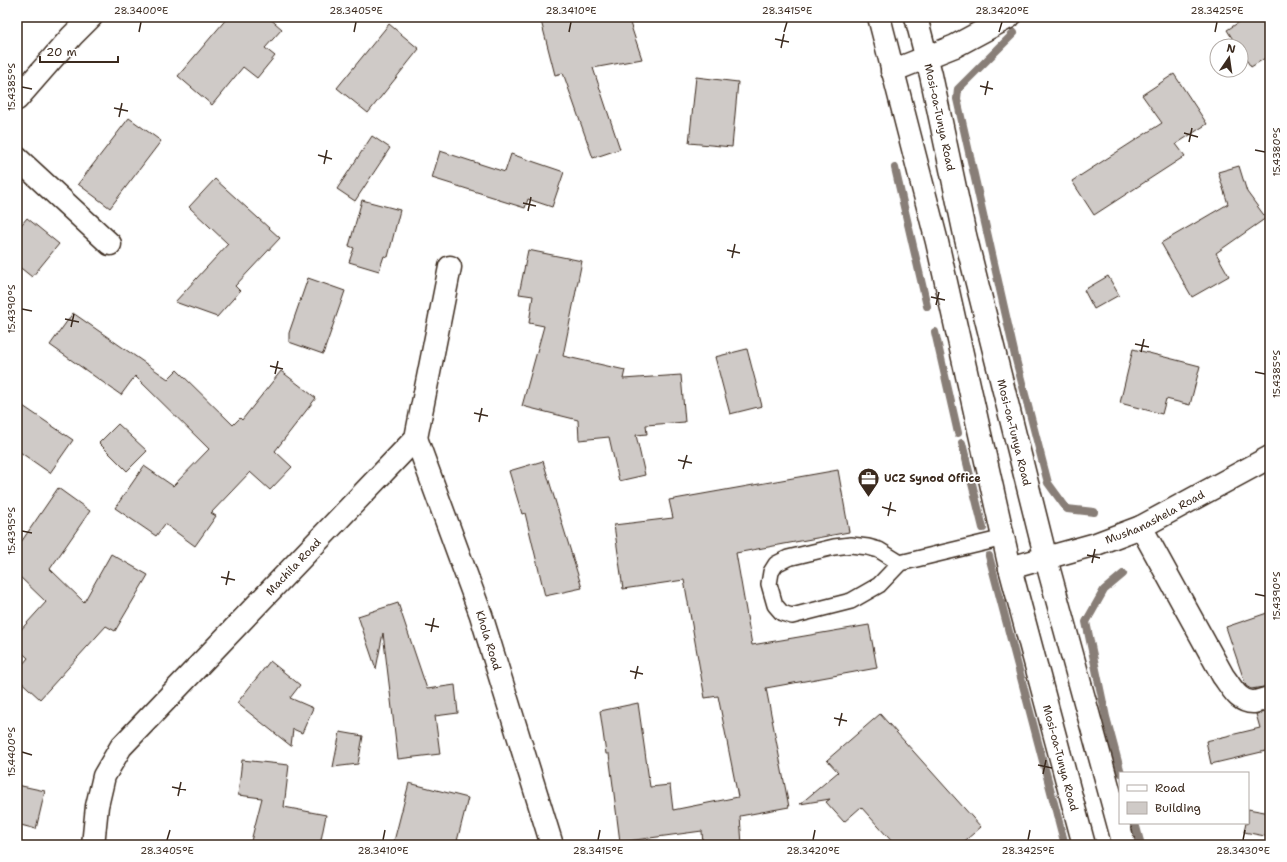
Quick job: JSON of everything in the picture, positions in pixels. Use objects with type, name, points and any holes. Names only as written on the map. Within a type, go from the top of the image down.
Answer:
[{"type":"street","points":[[17,99],[90,17]]},
{"type":"street","name":"Mosi-oa-Tunya Road","points":[[879,17],[937,242],[1010,568],[1084,845]]},
{"type":"street","name":"Mosi-oa-Tunya Road","points":[[916,17],[933,83],[965,235],[1046,559],[1124,845]]},
{"type":"street","points":[[892,71],[955,46],[1009,17]]},
{"type":"street","points":[[17,158],[110,244]]},
{"type":"street","points":[[416,438],[450,267]]},
{"type":"street","name":"Machila Road","points":[[93,845],[98,806],[104,776],[120,747],[416,438]]},
{"type":"street","name":"Khola Road","points":[[416,438],[481,615],[552,845]]},
{"type":"street","name":"Mushanashela Road","points":[[1010,568],[1096,544],[1141,527],[1270,457]]},
{"type":"street","points":[[1141,527],[1223,676],[1238,696],[1244,700],[1253,702],[1270,698]]},
{"type":"lane","points":[[900,563],[879,550],[868,547],[851,545],[834,547],[788,558],[776,564],[771,572],[769,584],[775,605],[782,613],[792,616],[851,601],[879,585],[900,563],[1004,538]]},
{"type":"building","points":[[228,17],[268,17],[282,29],[265,48],[275,56],[257,78],[243,67],[212,105],[178,76]]},
{"type":"building","points":[[540,17],[628,17],[642,59],[593,68],[620,149],[593,158],[563,73],[555,75]]},
{"type":"building","points":[[1247,17],[1270,17],[1270,55],[1251,67],[1249,64],[1249,38],[1232,38],[1227,30]]},
{"type":"building","points":[[389,24],[419,49],[368,113],[337,88]]},
{"type":"building","points":[[1174,74],[1207,124],[1176,144],[1185,156],[1094,215],[1072,181],[1162,123],[1142,95]]},
{"type":"building","points":[[696,77],[738,82],[732,147],[689,143]]},
{"type":"building","points":[[129,118],[161,141],[110,208],[78,184]]},
{"type":"building","points":[[372,136],[390,148],[355,201],[337,189]]},
{"type":"building","points":[[440,151],[505,172],[511,154],[564,172],[552,207],[528,199],[525,208],[432,178]]},
{"type":"building","points":[[1239,166],[1247,192],[1266,218],[1216,253],[1229,276],[1192,297],[1161,243],[1228,204],[1218,172]]},
{"type":"building","points":[[215,179],[280,238],[235,286],[240,291],[217,317],[175,302],[228,244],[189,207]]},
{"type":"building","points":[[362,200],[400,210],[388,257],[384,256],[379,271],[349,262],[354,248],[349,246]]},
{"type":"building","points":[[27,218],[59,244],[32,277],[17,265],[17,230]]},
{"type":"building","points":[[528,250],[582,261],[563,356],[625,370],[623,379],[681,375],[685,422],[646,425],[647,434],[636,435],[645,475],[619,481],[609,437],[579,440],[578,420],[522,406],[544,326],[529,323],[533,296],[519,294]]},
{"type":"building","points":[[1108,276],[1119,295],[1094,309],[1084,290]]},
{"type":"building","points":[[308,278],[345,291],[323,354],[289,342],[289,333]]},
{"type":"building","points":[[73,313],[168,379],[177,370],[233,425],[240,418],[242,420],[281,371],[316,398],[275,451],[292,467],[270,490],[250,472],[211,513],[216,516],[195,546],[165,524],[156,536],[115,508],[144,466],[173,486],[209,449],[135,376],[121,395],[50,345]]},
{"type":"building","points":[[747,349],[762,406],[730,414],[715,357]]},
{"type":"building","points":[[1133,349],[1200,366],[1190,405],[1166,399],[1162,414],[1120,403]]},
{"type":"building","points":[[17,402],[73,440],[50,473],[17,450]]},
{"type":"building","points":[[118,424],[147,451],[127,471],[99,443]]},
{"type":"building","points":[[543,461],[582,588],[545,596],[525,513],[522,514],[509,471]]},
{"type":"building","points":[[838,470],[849,532],[736,553],[752,645],[869,625],[877,668],[766,688],[789,807],[740,816],[742,845],[703,845],[702,831],[620,842],[609,754],[606,754],[600,711],[638,703],[650,787],[670,785],[673,810],[738,797],[718,696],[705,698],[684,580],[623,589],[614,525],[673,518],[669,500]]},
{"type":"building","points":[[58,488],[90,511],[50,569],[84,602],[111,554],[148,575],[115,631],[106,626],[40,699],[17,678],[17,671],[28,658],[17,648],[17,634],[46,602],[17,574],[17,548]]},
{"type":"building","points":[[398,603],[427,689],[455,685],[458,713],[435,716],[440,754],[398,759],[383,633],[376,669],[358,616]]},
{"type":"building","points":[[1270,612],[1270,686],[1251,689],[1246,686],[1226,627]]},
{"type":"building","points":[[270,661],[300,685],[290,698],[313,708],[302,733],[293,729],[291,746],[237,703]]},
{"type":"building","points":[[1270,711],[1270,750],[1211,764],[1206,741],[1260,728],[1256,714]]},
{"type":"building","points":[[880,714],[981,827],[960,845],[895,845],[861,807],[844,822],[826,802],[830,799],[800,804],[838,772],[827,760]]},
{"type":"building","points":[[340,732],[363,736],[358,764],[333,767]]},
{"type":"building","points":[[242,760],[289,765],[284,807],[326,815],[320,845],[250,845],[262,798],[238,795]]},
{"type":"building","points":[[409,783],[468,798],[456,845],[393,845]]},
{"type":"building","points":[[17,785],[45,791],[36,829],[17,824]]},
{"type":"building","points":[[1249,809],[1270,813],[1270,837],[1244,832],[1246,824],[1249,824]]},
{"type":"waterway","points":[[1014,33],[958,89],[957,99],[1015,356],[1048,483],[1067,509],[1094,512]]},
{"type":"waterway","points":[[895,168],[927,306]]},
{"type":"waterway","points":[[935,332],[958,433]]},
{"type":"waterway","points":[[962,443],[983,528]]},
{"type":"waterway","points":[[989,556],[1065,845]]},
{"type":"waterway","points":[[1121,772],[1106,717],[1086,622],[1104,590],[1123,574]]},
{"type":"waterway","points":[[1135,824],[1141,845]]},
{"type":"place","name":"UCZ Synod Office","points":[[869,498]]}]
